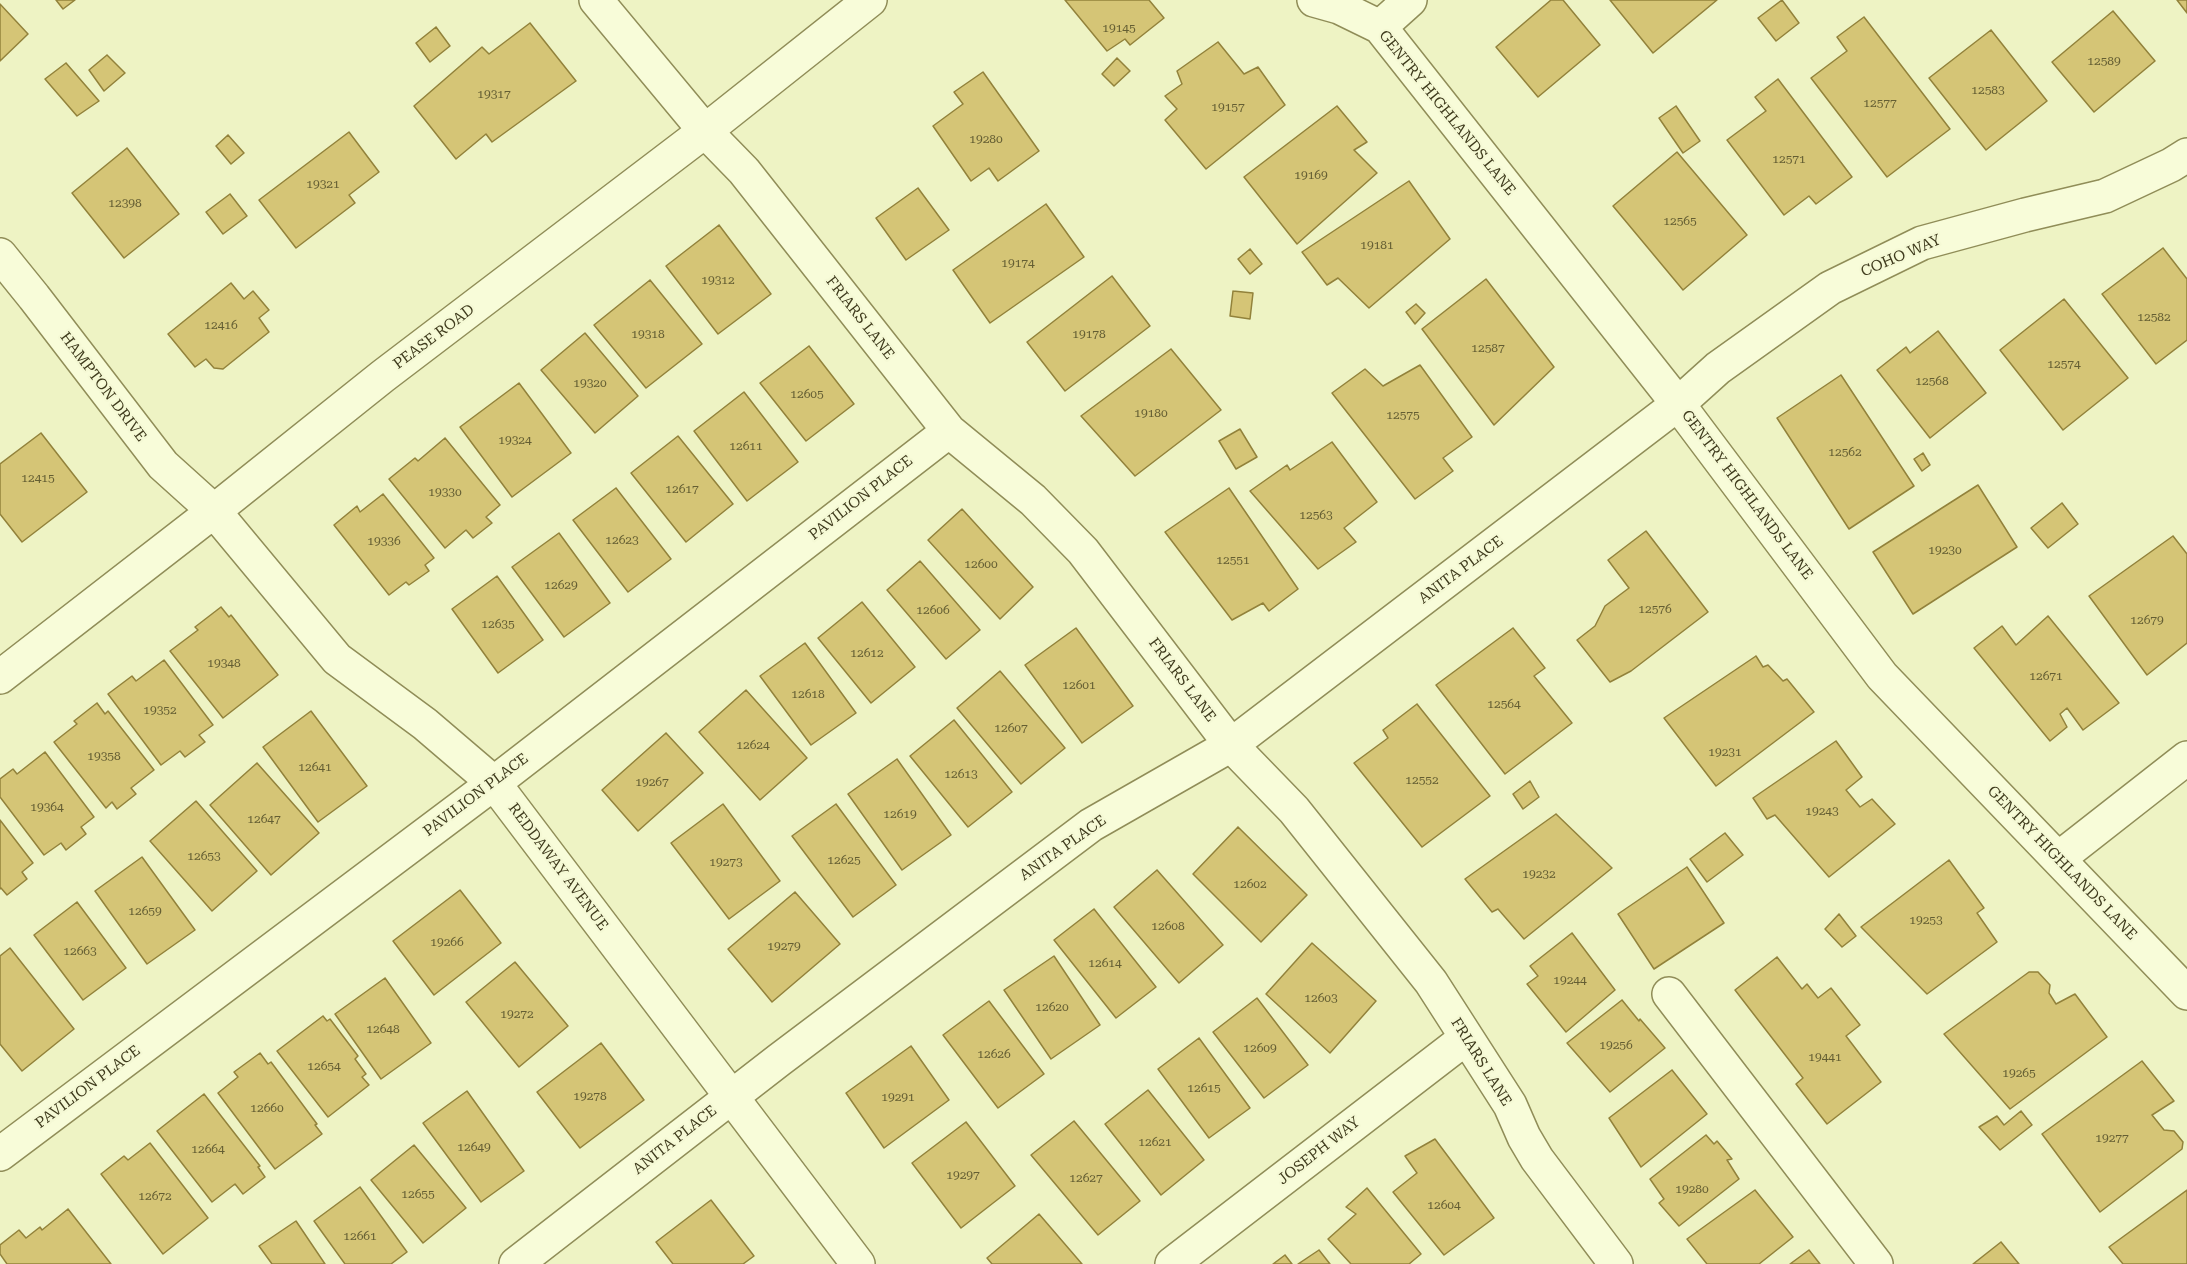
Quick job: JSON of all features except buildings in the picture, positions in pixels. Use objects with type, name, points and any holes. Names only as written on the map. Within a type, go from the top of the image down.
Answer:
[{"type":"street","name":"FRIARS LANE","points":[[596,0],[705,131],[744,171],[949,431],[1033,500],[1083,551],[1231,744],[1294,810],[1431,982],[1510,1105],[1524,1137],[1538,1159],[1616,1264]]},
{"type":"street","name":"PEASE ROAD","points":[[0,677],[213,512],[383,376],[705,131],[870,0]]},
{"type":"street","name":"GENTRY HIGHLANDS LANE","points":[[1314,0],[1339,7],[1380,27],[1678,404],[1882,676],[2187,993]]},
{"type":"street","points":[[1380,27],[1410,0]]},
{"type":"street","name":"COHO WAY","points":[[1678,404],[1718,368],[1822,293],[1893,256],[1922,243],[2105,196],[2187,155]]},
{"type":"street","name":"HAMPTON DRIVE","points":[[0,255],[163,465],[213,512]]},
{"type":"street","name":"ANITA PLACE","points":[[516,1264],[1091,825],[1231,744],[1678,404]]},
{"type":"street","name":"PAVILION PLACE","points":[[0,1154],[494,783],[949,431]]},
{"type":"street","name":"REDDAWAY AVENUE","points":[[213,512],[337,659],[425,724],[494,783],[858,1264]]},
{"type":"street","points":[[2058,859],[2187,758]]},
{"type":"street","points":[[1669,994],[1876,1264]]},
{"type":"street","name":"JOSEPH WAY","points":[[1172,1264],[1466,1038]]}]
